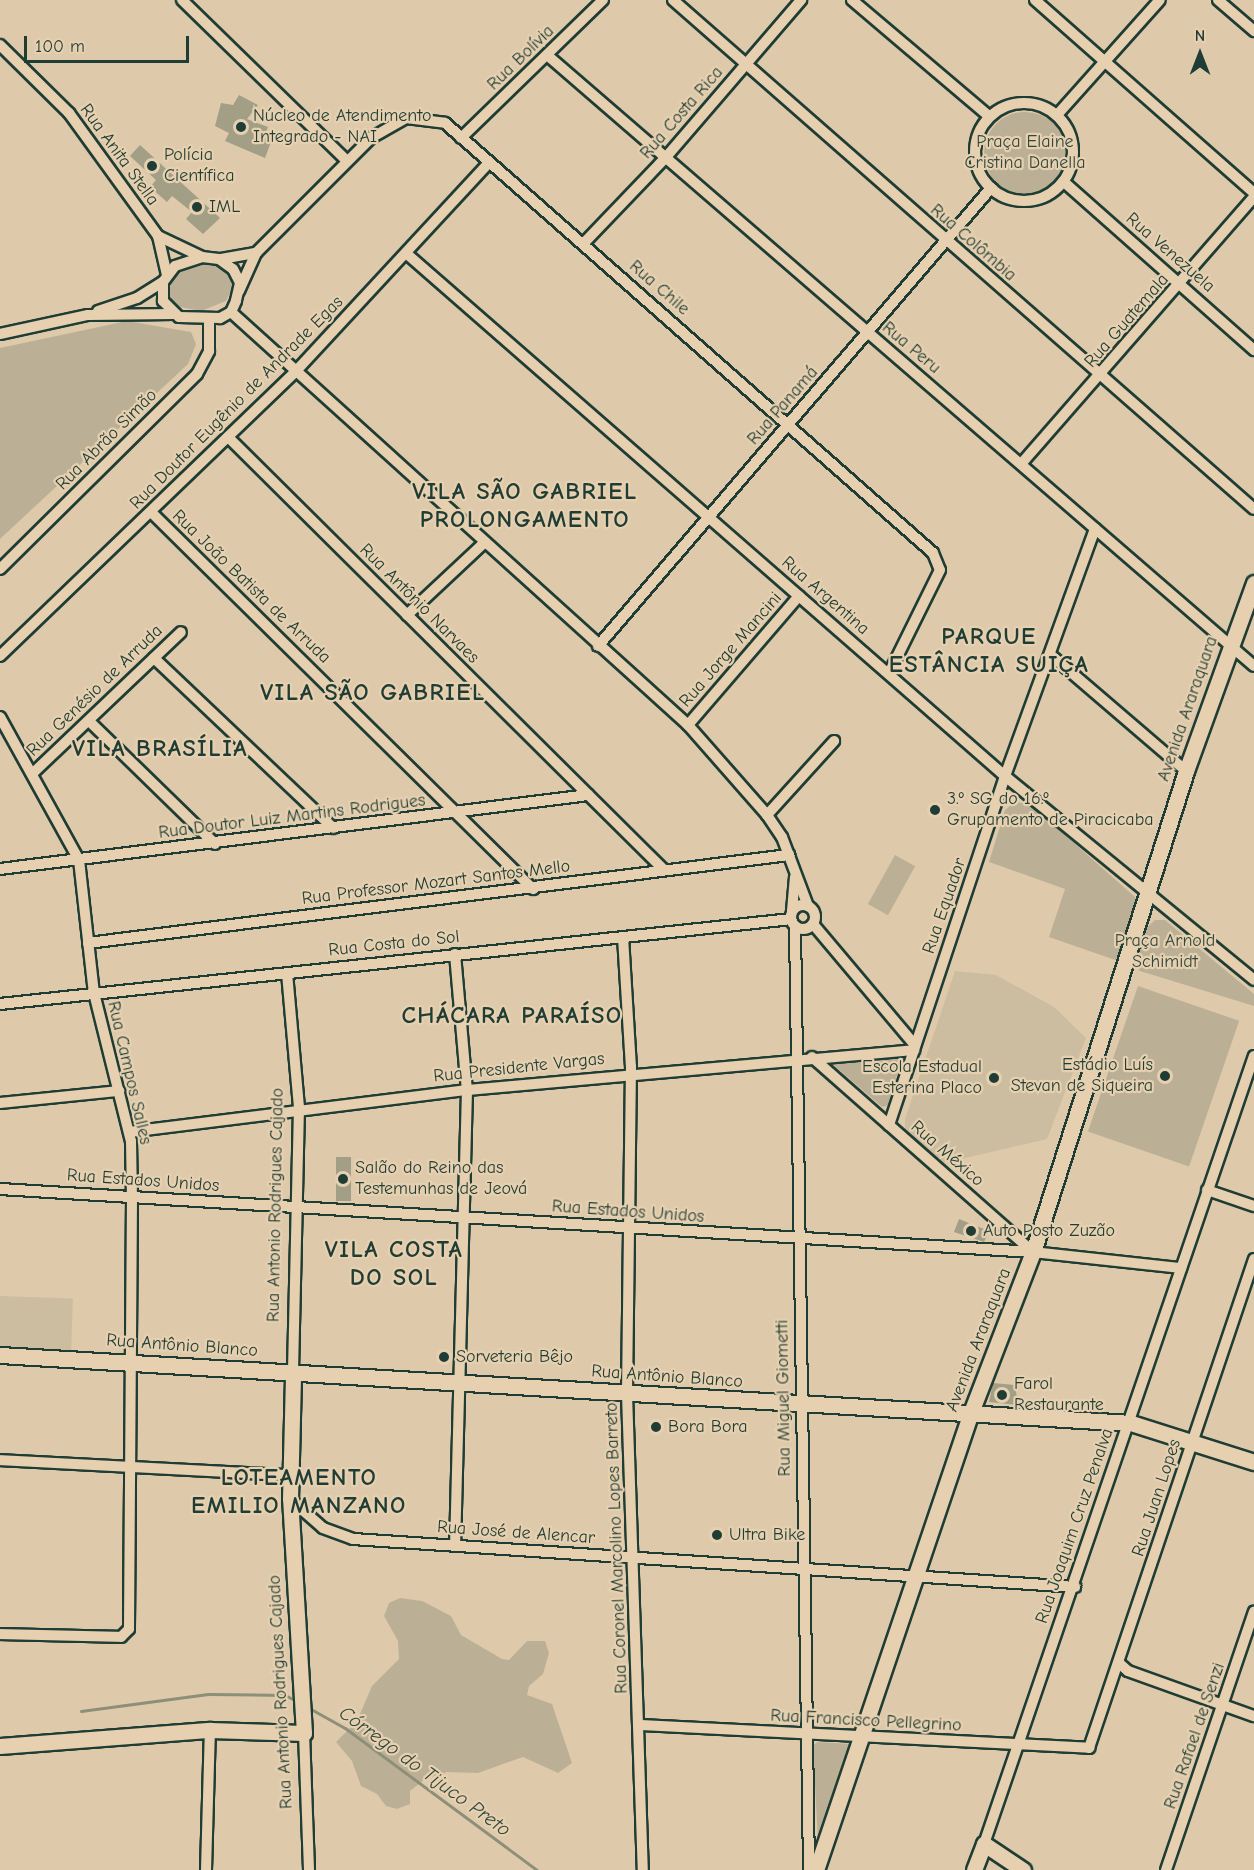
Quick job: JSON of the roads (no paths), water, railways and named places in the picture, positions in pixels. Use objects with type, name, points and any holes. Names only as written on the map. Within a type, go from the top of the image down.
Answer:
[{"type":"street","points":[[182,0],[346,160]]},
{"type":"street","name":"Rua Bolívia","points":[[460,138],[603,0]]},
{"type":"street","name":"Rua Colômbia","points":[[673,0],[947,243],[1254,509]]},
{"type":"street","name":"Rua Costa Rica","points":[[583,244],[667,156],[801,0]]},
{"type":"street","points":[[852,0],[989,116]]},
{"type":"street","points":[[1035,0],[1254,193]]},
{"type":"street","points":[[1057,115],[1160,0]]},
{"type":"street","points":[[1218,0],[1254,31]]},
{"type":"street","name":"Rua Anita Stella","points":[[0,45],[69,113],[158,237]]},
{"type":"street","name":"Rua Peru","points":[[548,55],[1254,666]]},
{"type":"street","points":[[1029,103],[1057,115],[1072,142],[1073,157],[1064,182],[1034,200],[1004,196],[992,188],[976,162],[975,146],[989,116],[1014,104],[1029,103]]},
{"type":"street","name":"Rua Chile","points":[[239,291],[256,253],[346,160],[371,138],[406,118],[439,120],[790,423],[939,564],[889,673]]},
{"type":"street","name":"Rua Doutor Eugênio de Andrade Egas","points":[[0,656],[297,370],[488,164]]},
{"type":"street","name":"Rua Venezuela","points":[[1064,182],[1254,350]]},
{"type":"street","name":"Rua Panamá","points":[[598,646],[869,334],[992,188]]},
{"type":"street","name":"Rua Guatemala","points":[[1021,464],[1101,376],[1254,197]]},
{"type":"street","points":[[158,237],[202,257],[219,259],[256,253]]},
{"type":"street","points":[[158,237],[165,278],[163,300],[175,314]]},
{"type":"street","name":"Rua Argentina","points":[[407,254],[1005,776],[1149,897],[1254,980]]},
{"type":"street","points":[[0,334],[88,315],[137,298],[165,278],[202,257]]},
{"type":"street","points":[[88,315],[175,314],[209,321],[231,312],[239,291],[233,269],[219,259]]},
{"type":"street","name":"Rua Miguel Giometti","points":[[231,312],[688,725],[767,814],[789,855],[808,906],[815,916],[813,924]]},
{"type":"street","name":"Rua Abrão Simão","points":[[0,569],[197,374],[209,351],[209,321]]},
{"type":"street","name":"Rua Antônio Narvaes","points":[[228,437],[664,870]]},
{"type":"street","name":"Rua João Batista de Arruda","points":[[152,512],[533,889]]},
{"type":"street","name":"Rua Equador","points":[[889,1125],[1005,776],[1052,656],[1095,529]]},
{"type":"street","points":[[407,615],[484,542]]},
{"type":"street","name":"Avenida Araraquara","points":[[816,1870],[864,1738],[970,1415],[1033,1252],[1149,897],[1186,771],[1254,583]]},
{"type":"street","name":"Rua Jorge Mancini","points":[[688,725],[799,596]]},
{"type":"street","name":"Rua Genésio de Arruda","points":[[33,773],[180,632]]},
{"type":"street","points":[[1052,656],[1186,771]]},
{"type":"street","points":[[154,658],[333,828]]},
{"type":"street","name":"Rua Campos Salles","points":[[0,717],[33,773],[79,860],[94,993],[129,1132],[132,1197],[129,1629],[125,1636],[0,1634]]},
{"type":"street","points":[[89,721],[215,844]]},
{"type":"street","points":[[767,814],[834,741]]},
{"type":"street","name":"Rua Doutor Luiz Martins Rodrigues","points":[[0,869],[215,844],[588,795]]},
{"type":"street","name":"Rua Professor Mozart Santos Mello","points":[[88,943],[533,889],[789,855]]},
{"type":"street","name":"Rua Miguel Giometti","points":[[795,874],[792,919],[800,1240],[800,1405],[809,1870]]},
{"type":"street","points":[[808,906],[792,919],[802,930],[813,924],[915,1047]]},
{"type":"street","name":"Rua Costa do Sol","points":[[0,1004],[792,919]]},
{"type":"street","name":"Rua Coronel Marcolino Lopes Barreto","points":[[623,937],[631,1066],[627,1074],[629,1228],[627,1394],[631,1557],[641,1725],[643,1870]]},
{"type":"street","points":[[455,954],[467,1090],[455,1546]]},
{"type":"street","name":"Rua Antonio Rodrigues Cajado","points":[[287,972],[299,1107],[290,1499],[302,1686],[309,1870]]},
{"type":"street","name":"Rua Presidente Vargas","points":[[129,1132],[299,1107],[915,1047]]},
{"type":"street","name":"Rua Joaquim Cruz Penalva","points":[[975,1870],[1075,1587],[1254,1056]]},
{"type":"street","name":"Rua México","points":[[812,1057],[1033,1252]]},
{"type":"street","points":[[0,1103],[119,1091]]},
{"type":"street","name":"Rua Estados Unidos","points":[[0,1189],[800,1240],[1033,1252],[1181,1268]]},
{"type":"street","points":[[1207,1190],[1254,1206]]},
{"type":"street","name":"Rua Juan Lopes","points":[[1089,1748],[1254,1258]]},
{"type":"street","name":"Rua Antônio Blanco","points":[[0,1355],[800,1405],[1131,1423],[1254,1462]]},
{"type":"street","points":[[0,1460],[290,1475]]},
{"type":"street","name":"Rua José de Alencar","points":[[290,1499],[310,1519],[338,1535],[455,1546],[1075,1587]]},
{"type":"street","name":"Rua Rafael de Senzi","points":[[1166,1870],[1254,1612]]},
{"type":"street","points":[[1119,1663],[1128,1671],[1254,1716]]},
{"type":"street","name":"Rua Francisco Pellegrino","points":[[641,1725],[1020,1747],[1089,1748]]},
{"type":"street","points":[[0,1746],[210,1730],[304,1730]]},
{"type":"street","points":[[206,1870],[210,1730]]},
{"type":"street","points":[[984,1844],[1023,1870]]},
{"type":"waterway","name":"Córrego do Tijuco Preto","points":[[81,1711],[208,1694],[285,1695],[298,1702]]},
{"type":"waterway","name":"Córrego do Tijuco Preto","points":[[309,1708],[345,1728],[537,1870]]},
{"type":"place","name":"Núcleo de Atendimento Integrado - NAI","points":[[241,127]]},
{"type":"place","name":"Polícia Científica","points":[[152,166]]},
{"type":"place","name":"IML","points":[[197,207]]},
{"type":"place","name":"3.º SG do 16.º Grupamento de Piracicaba","points":[[935,810]]},
{"type":"place","name":"Estádio Luís Stevan de Siqueira","points":[[1165,1076]]},
{"type":"place","name":"Escola Estadual Esterina Placo","points":[[994,1078]]},
{"type":"place","name":"Salão do Reino das Testemunhas de Jeová","points":[[343,1179]]},
{"type":"place","name":"Auto Posto Zuzão","points":[[971,1231]]},
{"type":"place","name":"Sorveteria Bêjo","points":[[444,1357]]},
{"type":"place","name":"Farol Restaurante","points":[[1002,1395]]},
{"type":"place","name":"Bora Bora","points":[[656,1427]]},
{"type":"place","name":"Ultra Bike","points":[[717,1535]]},
{"type":"district","name":"VILA SÃO GABRIEL PROLONGAMENTO","points":[[525,506]]},
{"type":"district","name":"PARQUE ESTÂNCIA SUIÇA","points":[[989,651]]},
{"type":"district","name":"VILA SÃO GABRIEL","points":[[373,693]]},
{"type":"district","name":"VILA BRASÍLIA","points":[[160,749]]},
{"type":"district","name":"CHÁCARA PARAÍSO","points":[[512,1016]]},
{"type":"district","name":"VILA COSTA DO SOL","points":[[394,1264]]},
{"type":"district","name":"LOTEAMENTO EMILIO MANZANO","points":[[299,1492]]},
{"type":"park label","name":"Praça Elaine Cristina Danella","points":[[1025,153]]},
{"type":"park label","name":"Praça Arnold Schimidt","points":[[1165,952]]}]
